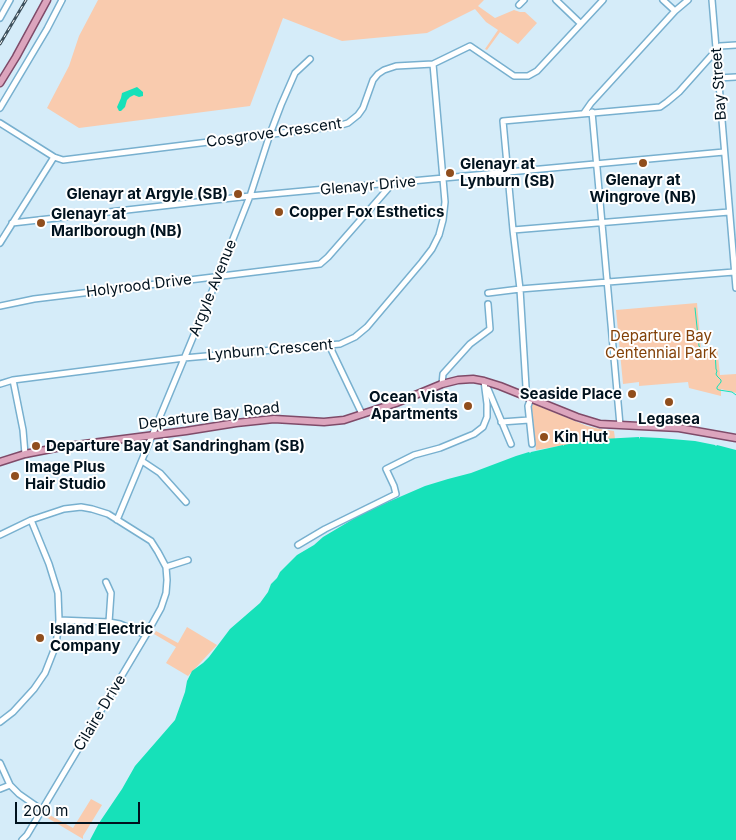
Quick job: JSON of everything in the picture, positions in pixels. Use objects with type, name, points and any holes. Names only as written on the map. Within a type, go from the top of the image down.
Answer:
[{"type":"main road","points":[[0,83],[48,0]]},
{"type":"main road","name":"Departure Bay Road","points":[[0,462],[25,454],[61,447],[236,423],[274,419],[324,422],[344,420],[396,403],[442,384],[473,379],[524,395],[592,422],[679,428],[736,438]]},
{"type":"street","points":[[0,18],[10,0]]},
{"type":"street","points":[[0,108],[62,0]]},
{"type":"street","points":[[519,5],[524,0]]},
{"type":"street","points":[[556,0],[580,23]]},
{"type":"street","name":"Cosgrove Crescent","points":[[0,124],[63,160],[338,126],[348,123],[358,115],[363,108],[373,80],[384,70],[396,66],[433,64],[470,46],[514,76],[528,76],[537,71],[603,0]]},
{"type":"street","points":[[663,0],[675,11]]},
{"type":"street","points":[[584,113],[675,11],[688,0]]},
{"type":"street","name":"Bay Street","points":[[712,0],[736,288]]},
{"type":"street","points":[[524,395],[526,387],[520,289],[503,121],[660,106],[668,102],[679,92],[720,46],[736,44]]},
{"type":"street","name":"Argyle Avenue","points":[[118,520],[250,196],[281,105],[295,73],[310,59]]},
{"type":"street","name":"Lynburn Crescent","points":[[0,384],[13,380],[184,358],[329,346],[340,344],[355,337],[367,326],[422,262],[432,248],[443,220],[445,202],[433,64]]},
{"type":"street","points":[[718,78],[736,77]]},
{"type":"street","points":[[592,112],[620,425]]},
{"type":"street","name":"Glenayr Drive","points":[[12,223],[250,196],[724,152]]},
{"type":"street","points":[[0,243],[54,156]]},
{"type":"street","name":"Holyrood Drive","points":[[0,306],[34,300],[320,264],[392,184]]},
{"type":"street","points":[[513,230],[729,212]]},
{"type":"street","points":[[488,293],[734,272]]},
{"type":"street","points":[[442,384],[443,374],[470,344],[490,329],[488,304]]},
{"type":"street","points":[[329,346],[362,414]]},
{"type":"street","points":[[13,380],[23,430],[25,454]]},
{"type":"street","points":[[484,381],[511,444]]},
{"type":"street","points":[[298,545],[325,529],[396,494],[386,469],[414,455],[440,448],[474,434],[483,427],[487,417],[488,404],[484,381]]},
{"type":"street","points":[[531,398],[528,406],[532,444]]},
{"type":"street","points":[[501,422],[529,420]]},
{"type":"street","points":[[142,461],[160,473],[186,502]]},
{"type":"street","name":"Cilaire Drive","points":[[0,535],[31,520],[64,509],[92,508],[108,514],[151,541],[166,567],[167,580],[166,593],[161,608],[146,635],[27,835],[22,840]]},
{"type":"street","points":[[0,722],[13,712],[34,689],[45,673],[56,645],[59,620],[58,593],[49,564],[31,520]]},
{"type":"street","points":[[166,567],[188,560]]},
{"type":"street","points":[[106,582],[110,593],[109,622]]},
{"type":"street","points":[[59,620],[109,622],[120,624],[146,635]]},
{"type":"street","points":[[0,763],[10,785],[19,794],[42,810]]},
{"type":"street","points":[[0,789],[10,785]]},
{"type":"green space","points":[[98,0],[484,0],[478,6],[495,18],[514,10],[525,12],[537,23],[518,44],[500,32],[487,50],[485,49],[498,30],[486,22],[475,9],[427,33],[342,41],[283,18],[250,106],[79,128],[47,108],[69,66],[79,36]]},
{"type":"green space","name":"Departure Bay Centennial Park","points":[[697,303],[701,348],[717,347],[720,375],[736,374],[736,393],[721,389],[721,396],[689,388],[688,382],[639,386],[639,382],[623,384],[616,310]]},
{"type":"green space","points":[[531,403],[587,426],[614,431],[615,439],[588,441],[536,450]]},
{"type":"green space","points":[[187,627],[217,645],[188,676],[166,663],[176,647],[154,634],[156,631],[178,643]]},
{"type":"green space","points":[[91,799],[102,805],[83,839],[46,817],[48,814],[73,828]]},
{"type":"shaded area","points":[[137,87],[143,92],[143,96],[134,95],[130,97],[125,107],[119,111],[117,107],[122,93]]},
{"type":"shaded area","points":[[639,437],[639,439],[640,437],[695,441],[736,450],[736,840],[90,840],[135,766],[175,720],[192,671],[209,657],[230,629],[260,603],[280,572],[297,555],[365,512],[425,486],[471,473],[529,452],[601,439],[601,441],[602,439]]},
{"type":"waterway","points":[[695,308],[699,346],[701,349],[715,351],[716,374],[721,380],[717,389],[732,392],[736,395]]},
{"type":"railway","points":[[0,44],[26,0]]},
{"type":"place","name":"Glenayr at Wingrove (NB)","points":[[643,163]]},
{"type":"place","name":"Glenayr at Lynburn (SB)","points":[[450,173]]},
{"type":"place","name":"Glenayr at Argyle (SB)","points":[[238,194]]},
{"type":"place","name":"Copper Fox Esthetics","points":[[279,212]]},
{"type":"place","name":"Glenayr at Marlborough (NB)","points":[[41,223]]},
{"type":"place","name":"Seaside Place","points":[[632,394]]},
{"type":"place","name":"Legasea","points":[[669,402]]},
{"type":"place","name":"Ocean Vista Apartments","points":[[468,406]]},
{"type":"place","name":"Kin Hut","points":[[544,437]]},
{"type":"place","name":"Departure Bay at Sandringham (SB)","points":[[36,446]]},
{"type":"place","name":"Image Plus Hair Studio","points":[[15,476]]},
{"type":"place","name":"Island Electric Company","points":[[40,638]]}]
